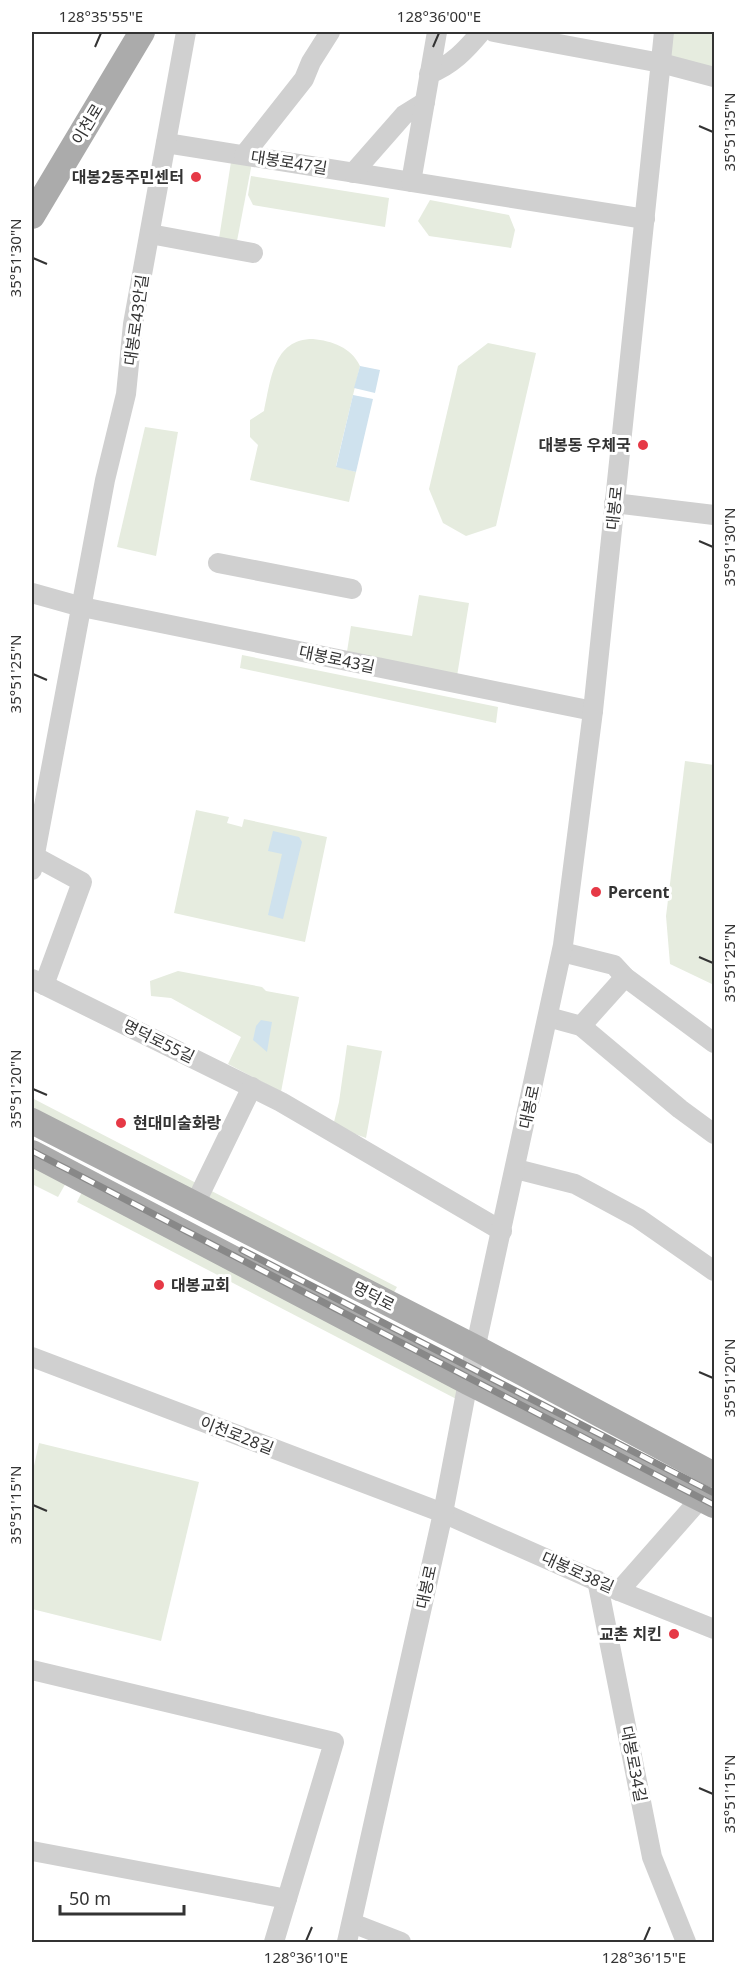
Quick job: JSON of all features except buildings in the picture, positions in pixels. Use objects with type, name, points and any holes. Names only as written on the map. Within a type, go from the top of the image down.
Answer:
[{"type":"main road","name":"이천로","points":[[32,216],[142,32]]},
{"type":"main road","name":"명덕로","points":[[32,1120],[476,1348],[714,1475]]},
{"type":"main road","name":"명덕로","points":[[32,1153],[468,1382],[708,1501]]},
{"type":"street","name":"대봉로43안길","points":[[82,607],[105,480],[126,394],[133,324],[186,32]]},
{"type":"street","points":[[244,155],[304,79],[311,62],[330,32]]},
{"type":"street","points":[[411,182],[437,32]]},
{"type":"street","points":[[429,74],[442,69],[464,53],[481,32]]},
{"type":"street","points":[[496,32],[714,77]]},
{"type":"street","name":"대봉로","points":[[347,1942],[443,1513],[468,1382],[562,952],[593,711],[664,32]]},
{"type":"street","points":[[661,67],[714,84]]},
{"type":"street","points":[[353,172],[404,115],[425,102]]},
{"type":"street","name":"대봉로47길","points":[[166,143],[645,219]]},
{"type":"street","points":[[150,234],[253,253]]},
{"type":"street","points":[[614,504],[714,515]]},
{"type":"street","points":[[218,563],[352,589]]},
{"type":"street","name":"대봉로43길","points":[[32,593],[82,607],[593,711]]},
{"type":"street","points":[[38,982],[82,882],[33,863],[82,607]]},
{"type":"street","points":[[562,952],[614,965],[625,977],[714,1043]]},
{"type":"street","points":[[581,1026],[625,977]]},
{"type":"street","name":"명덕로55길","points":[[38,982],[285,1104],[502,1232]]},
{"type":"street","points":[[548,1017],[581,1026],[680,1109],[714,1134]]},
{"type":"street","points":[[195,1204],[252,1087]]},
{"type":"street","points":[[516,1169],[575,1184],[638,1218],[714,1271]]},
{"type":"street","name":"이천로28길","points":[[32,1356],[443,1513]]},
{"type":"street","points":[[619,1591],[708,1501]]},
{"type":"street","name":"대봉로38길","points":[[443,1513],[619,1591],[714,1629]]},
{"type":"street","name":"대봉로34길","points":[[597,1580],[652,1857],[686,1942]]},
{"type":"street","points":[[32,1670],[334,1742],[274,1942]]},
{"type":"street","points":[[32,1851],[287,1899]]},
{"type":"street","points":[[352,1923],[401,1942]]},
{"type":"shaded area","points":[[664,32],[714,32],[714,77],[661,63]]},
{"type":"shaded area","points":[[231,162],[250,162],[251,168],[237,241],[218,245]]},
{"type":"shaded area","points":[[251,176],[389,198],[385,227],[253,205],[248,195]]},
{"type":"shaded area","points":[[430,200],[509,215],[515,230],[511,248],[429,236],[418,221]]},
{"type":"shaded area","points":[[313,339],[340,346],[352,354],[360,366],[336,466],[356,472],[349,502],[250,480],[258,445],[250,437],[250,420],[264,411],[272,375],[282,354],[289,346]]},
{"type":"shaded area","points":[[488,343],[536,353],[496,526],[466,536],[443,523],[429,489],[458,366]]},
{"type":"shaded area","points":[[145,427],[178,432],[156,556],[117,547]]},
{"type":"shaded area","points":[[419,595],[469,603],[457,676],[346,658],[351,626],[412,636]]},
{"type":"shaded area","points":[[242,655],[498,707],[496,723],[240,668]]},
{"type":"shaded area","points":[[685,761],[714,765],[714,985],[670,964],[666,916]]},
{"type":"shaded area","points":[[196,810],[229,817],[227,823],[242,827],[244,819],[327,837],[305,942],[174,913]]},
{"type":"shaded area","points":[[178,971],[262,987],[266,991],[299,997],[281,1092],[228,1064],[241,1037],[171,998],[151,996],[150,981]]},
{"type":"shaded area","points":[[347,1045],[382,1051],[366,1138],[333,1126],[339,1102]]},
{"type":"shaded area","points":[[32,1098],[397,1287],[388,1303],[32,1121]]},
{"type":"shaded area","points":[[32,1153],[71,1174],[58,1197],[32,1184]]},
{"type":"shaded area","points":[[87,1182],[468,1382],[464,1403],[77,1202]]},
{"type":"shaded area","points":[[39,1443],[199,1482],[161,1641],[32,1609],[32,1475]]},
{"type":"water","points":[[360,366],[380,370],[375,393],[354,388]]},
{"type":"water","points":[[353,395],[373,399],[356,472],[336,467]]},
{"type":"water","points":[[273,831],[299,837],[302,842],[283,919],[268,915],[282,854],[268,851]]},
{"type":"water","points":[[261,1020],[272,1022],[267,1052],[253,1040],[256,1026]]},
{"type":"railway","points":[[32,1151],[714,1505]]},
{"type":"railway","points":[[242,1250],[714,1493]]},
{"type":"place","name":"대봉2동주민센터","points":[[196,177]]},
{"type":"place","name":"대봉동 우체국","points":[[643,445]]},
{"type":"place","name":"Percent","points":[[596,892]]},
{"type":"place","name":"현대미술화랑","points":[[121,1123]]},
{"type":"place","name":"대봉교회","points":[[159,1285]]},
{"type":"place","name":"교촌 치킨","points":[[674,1634]]}]
